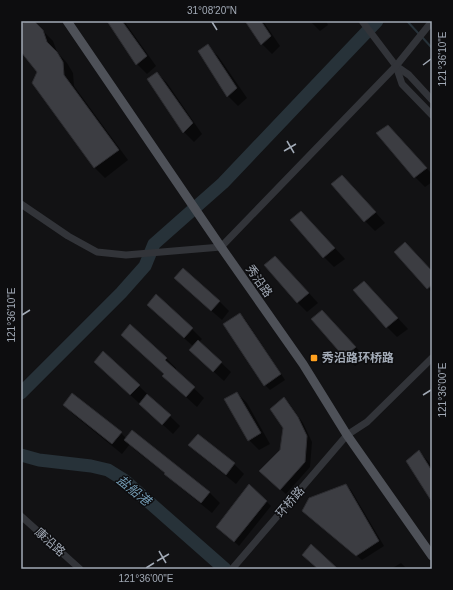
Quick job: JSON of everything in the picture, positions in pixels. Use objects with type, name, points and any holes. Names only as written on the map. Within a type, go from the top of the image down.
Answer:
[{"type":"main road","name":"秀沿路","points":[[67,21],[203,221],[303,364],[347,436],[432,556]]},
{"type":"street","points":[[362,21],[396,66],[409,75],[432,100]]},
{"type":"street","points":[[21,204],[68,236],[97,252],[126,255],[221,247],[396,66],[428,25]]},
{"type":"street","points":[[396,66],[402,84],[432,115]]},
{"type":"street","name":"环桥路","points":[[232,569],[347,436],[367,422],[432,358]]},
{"type":"street","name":"康沿路","points":[[21,516],[80,569]]},
{"type":"building","points":[[27,21],[34,21],[43,30],[47,42],[57,52],[63,62],[64,75],[119,150],[94,168],[32,83],[37,72],[21,52],[21,24]]},
{"type":"building","points":[[107,21],[122,21],[147,56],[136,65]]},
{"type":"building","points":[[245,21],[261,21],[271,36],[261,45]]},
{"type":"building","points":[[208,44],[237,88],[227,97],[198,51]]},
{"type":"building","points":[[157,72],[193,123],[183,133],[147,79]]},
{"type":"building","points":[[388,125],[427,168],[414,178],[376,133]]},
{"type":"building","points":[[342,175],[376,212],[364,222],[331,184]]},
{"type":"building","points":[[301,211],[335,248],[323,258],[290,220]]},
{"type":"building","points":[[405,242],[432,271],[432,285],[427,289],[394,252]]},
{"type":"building","points":[[275,256],[309,293],[297,303],[264,265]]},
{"type":"building","points":[[183,268],[220,301],[211,311],[174,278]]},
{"type":"building","points":[[364,281],[398,318],[386,328],[353,290]]},
{"type":"building","points":[[156,294],[193,328],[184,338],[147,305]]},
{"type":"building","points":[[322,310],[356,347],[344,357],[311,319]]},
{"type":"building","points":[[240,313],[281,374],[264,386],[223,324]]},
{"type":"building","points":[[130,324],[167,358],[165,360],[195,387],[186,397],[162,376],[164,374],[121,335]]},
{"type":"building","points":[[198,340],[222,362],[213,372],[189,350]]},
{"type":"building","points":[[103,351],[140,385],[130,395],[94,362]]},
{"type":"building","points":[[237,392],[261,433],[248,441],[224,399]]},
{"type":"building","points":[[72,393],[122,432],[112,444],[63,405]]},
{"type":"building","points":[[147,394],[171,415],[162,425],[139,404]]},
{"type":"building","points":[[284,397],[298,417],[307,436],[305,462],[280,490],[259,471],[280,450],[283,428],[270,409]]},
{"type":"building","points":[[132,430],[210,492],[201,503],[124,440]]},
{"type":"building","points":[[198,434],[235,463],[226,475],[188,445]]},
{"type":"building","points":[[419,450],[432,471],[432,502],[406,461]]},
{"type":"building","points":[[249,484],[267,501],[234,542],[216,527]]},
{"type":"building","points":[[346,484],[379,541],[356,556],[302,511],[309,498]]},
{"type":"building","points":[[311,544],[338,569],[318,569],[302,555]]},
{"type":"waterway","points":[[21,393],[121,293],[145,266],[154,244],[223,183],[377,21]]},
{"type":"waterway","points":[[407,21],[419,34]]},
{"type":"waterway","points":[[422,37],[432,48]]},
{"type":"waterway","name":"盐船港","points":[[21,455],[39,460],[91,466],[108,470],[124,480],[225,569]]},
{"type":"place","name":"秀沿路环桥路","points":[[314,358]]}]
